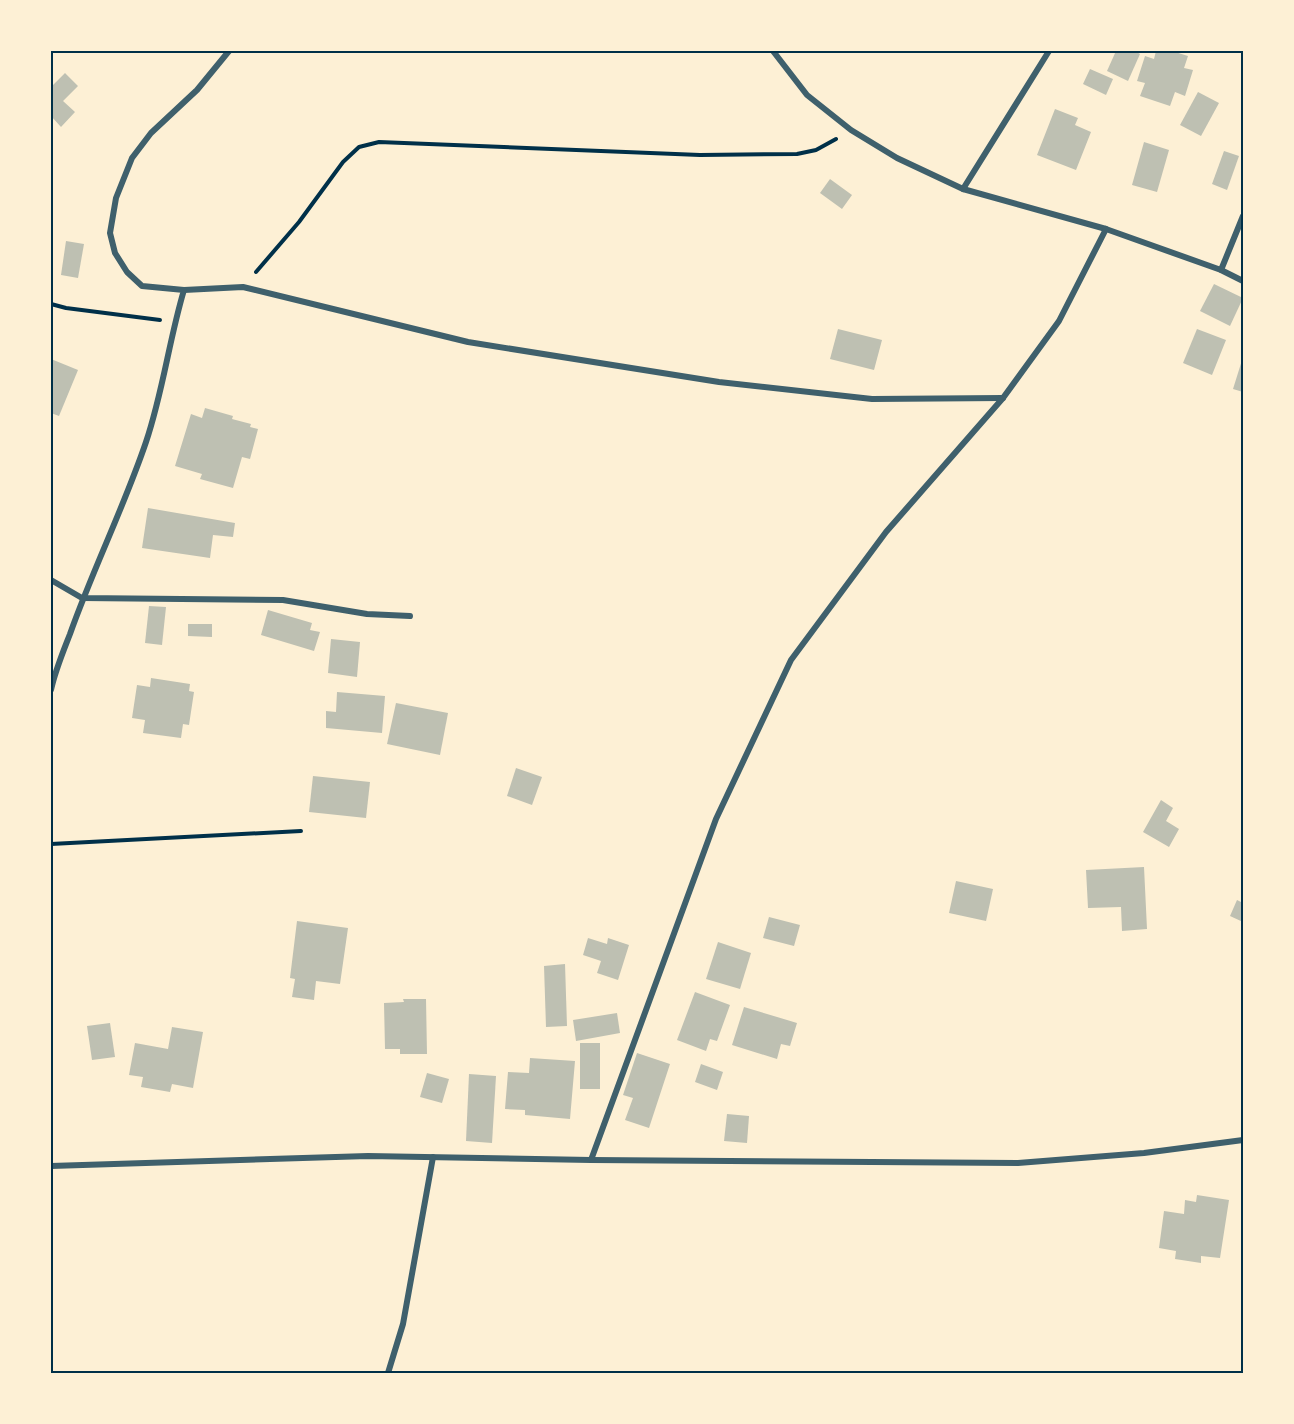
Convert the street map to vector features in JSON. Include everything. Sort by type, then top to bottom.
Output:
[{"type":"street","points":[[229,51],[196,90],[151,133],[132,158],[116,198],[110,233],[115,253],[127,272],[142,286],[184,290],[243,287],[468,342],[719,382],[872,399],[1003,398]]},
{"type":"street","points":[[773,51],[807,95],[851,130],[897,158],[963,189],[1106,229],[1221,270],[1243,281]]},
{"type":"street","points":[[963,189],[1049,51]]},
{"type":"street","points":[[1221,270],[1243,216]]},
{"type":"street","points":[[591,1160],[716,819],[791,660],[886,532],[1003,398],[1059,321],[1106,229]]},
{"type":"street","points":[[51,690],[82,598],[120,512],[147,440],[174,321],[184,290]]},
{"type":"street","points":[[51,580],[82,598],[283,600],[367,614],[410,616]]},
{"type":"street","points":[[51,1166],[368,1156],[1018,1163],[1144,1153],[1243,1140]]},
{"type":"street","points":[[388,1373],[403,1324],[434,1157]]},
{"type":"path","points":[[243,287],[299,222],[343,162],[359,147],[380,142],[700,155],[797,154],[816,150],[851,130]]},
{"type":"path","points":[[51,304],[66,308],[174,321]]},
{"type":"path","points":[[51,844],[301,831]]},
{"type":"building","points":[[1116,51],[1135,51],[1140,54],[1128,81],[1107,71]]},
{"type":"building","points":[[1156,51],[1172,51],[1188,56],[1184,68],[1193,70],[1185,96],[1175,92],[1170,106],[1140,96],[1145,83],[1137,81],[1145,56],[1154,59]]},
{"type":"building","points":[[1090,69],[1113,79],[1106,95],[1083,84]]},
{"type":"building","points":[[65,73],[78,86],[63,101],[75,112],[61,127],[51,116],[51,87]]},
{"type":"building","points":[[1198,92],[1219,103],[1201,136],[1180,125]]},
{"type":"building","points":[[1055,109],[1078,118],[1075,125],[1091,132],[1076,170],[1037,155]]},
{"type":"building","points":[[1144,142],[1169,150],[1157,192],[1132,185]]},
{"type":"building","points":[[1224,151],[1239,156],[1227,190],[1212,184]]},
{"type":"building","points":[[830,179],[852,195],[842,209],[820,193]]},
{"type":"building","points":[[66,241],[84,244],[78,278],[61,275]]},
{"type":"building","points":[[1214,284],[1243,298],[1230,326],[1200,311]]},
{"type":"building","points":[[838,329],[882,340],[874,370],[830,359]]},
{"type":"building","points":[[1197,329],[1226,340],[1212,375],[1183,363]]},
{"type":"building","points":[[1243,357],[1243,392],[1233,389]]},
{"type":"building","points":[[51,359],[78,370],[59,416],[51,413]]},
{"type":"building","points":[[205,408],[233,416],[232,419],[251,424],[250,427],[258,429],[250,459],[242,457],[233,488],[200,479],[202,474],[175,466],[191,414],[202,418]]},
{"type":"building","points":[[148,508],[235,523],[233,537],[213,535],[210,558],[142,548]]},
{"type":"building","points":[[149,606],[166,607],[162,645],[145,643]]},
{"type":"building","points":[[268,610],[312,623],[310,630],[320,632],[314,651],[261,635]]},
{"type":"building","points":[[188,624],[212,624],[212,637],[188,636]]},
{"type":"building","points":[[331,639],[360,642],[357,677],[328,673]]},
{"type":"building","points":[[151,678],[190,684],[189,691],[194,692],[189,725],[183,724],[181,738],[143,733],[145,720],[132,718],[137,685],[150,687]]},
{"type":"building","points":[[337,692],[385,696],[382,733],[326,728],[326,711],[336,712]]},
{"type":"building","points":[[396,703],[448,713],[440,755],[387,744]]},
{"type":"building","points":[[516,768],[542,777],[532,805],[507,796]]},
{"type":"building","points":[[313,776],[370,782],[366,818],[309,812]]},
{"type":"building","points":[[1161,800],[1173,808],[1166,821],[1179,829],[1169,847],[1143,832]]},
{"type":"building","points":[[1144,867],[1147,929],[1122,931],[1121,907],[1088,908],[1086,870]]},
{"type":"building","points":[[956,881],[993,889],[986,921],[949,913]]},
{"type":"building","points":[[1237,900],[1243,903],[1243,922],[1230,916]]},
{"type":"building","points":[[769,917],[800,925],[794,946],[763,938]]},
{"type":"building","points":[[297,921],[348,928],[340,984],[316,981],[314,1000],[292,997],[295,979],[290,978]]},
{"type":"building","points":[[588,938],[607,944],[608,938],[629,945],[618,980],[597,973],[601,961],[583,955]]},
{"type":"building","points":[[718,942],[751,953],[740,989],[706,979]]},
{"type":"building","points":[[565,964],[567,1026],[546,1027],[544,966]]},
{"type":"building","points":[[695,992],[730,1005],[717,1041],[710,1039],[706,1051],[677,1040]]},
{"type":"building","points":[[403,999],[426,999],[427,1054],[400,1054],[400,1049],[385,1049],[384,1003],[404,1002]]},
{"type":"building","points":[[744,1007],[797,1023],[790,1046],[781,1044],[777,1059],[732,1045]]},
{"type":"building","points":[[617,1013],[620,1033],[576,1041],[573,1020]]},
{"type":"building","points":[[110,1023],[115,1057],[92,1060],[87,1026]]},
{"type":"building","points":[[172,1027],[203,1032],[193,1088],[172,1084],[170,1092],[141,1087],[143,1077],[129,1075],[135,1043],[168,1049]]},
{"type":"building","points":[[580,1043],[600,1043],[600,1089],[580,1089]]},
{"type":"building","points":[[637,1053],[670,1064],[649,1128],[625,1120],[633,1098],[623,1095]]},
{"type":"building","points":[[530,1058],[575,1061],[570,1119],[525,1115],[525,1110],[505,1109],[508,1072],[529,1073]]},
{"type":"building","points":[[701,1064],[723,1072],[717,1090],[695,1082]]},
{"type":"building","points":[[427,1073],[449,1079],[442,1103],[420,1097]]},
{"type":"building","points":[[469,1074],[496,1076],[492,1143],[466,1141]]},
{"type":"building","points":[[727,1114],[749,1116],[747,1143],[724,1141]]},
{"type":"building","points":[[1197,1195],[1229,1200],[1220,1258],[1201,1256],[1201,1263],[1175,1259],[1176,1251],[1159,1248],[1164,1211],[1184,1214],[1185,1200],[1196,1202]]}]
